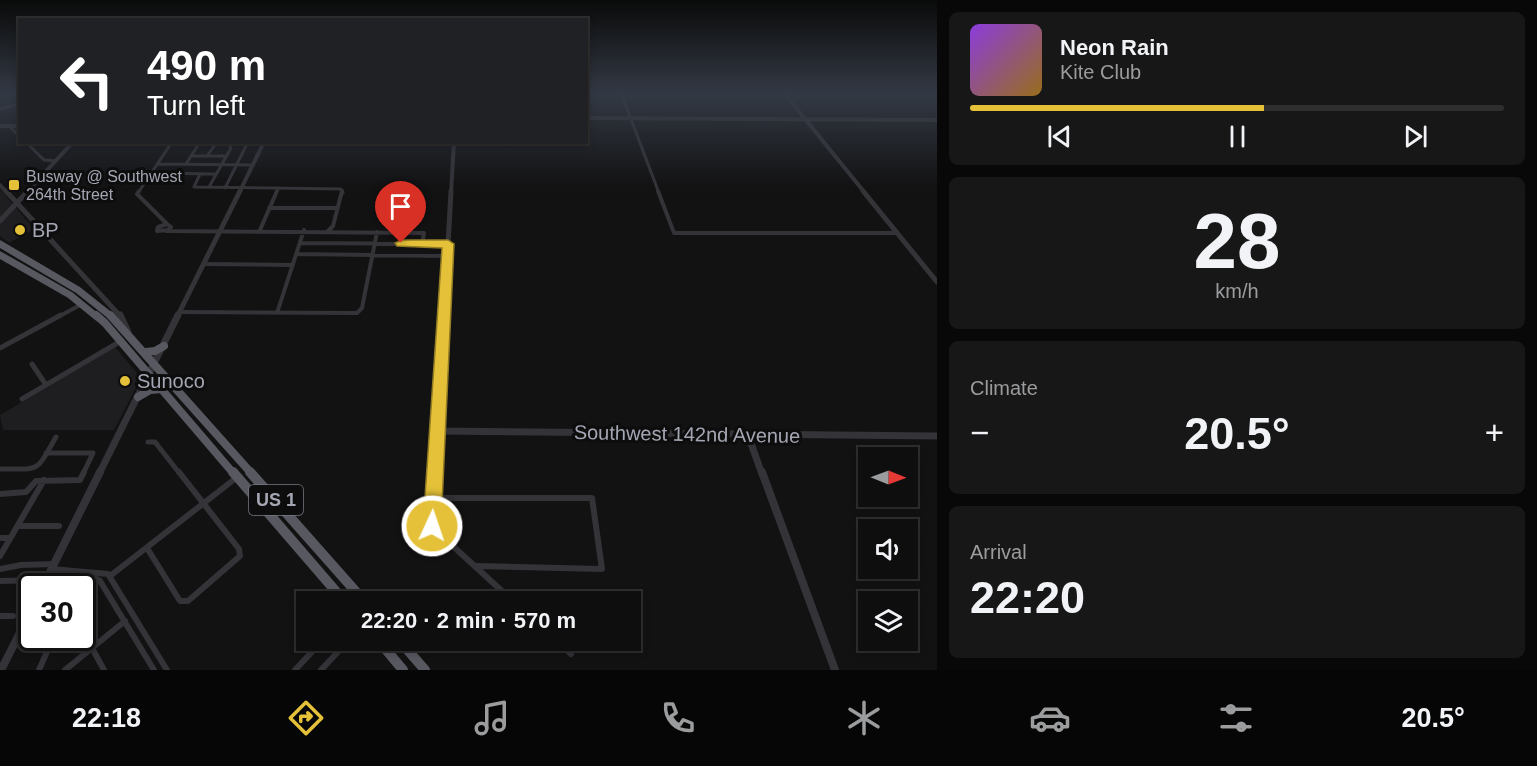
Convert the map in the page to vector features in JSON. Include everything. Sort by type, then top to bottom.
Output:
[{"type":"highway","name":"US 1","points":[[0,244],[91,298],[128,332],[355,591]]},
{"type":"highway","name":"US 1","points":[[0,255],[82,304],[121,341],[336,591]]},
{"type":"highway","points":[[82,304],[91,298]]},
{"type":"highway","points":[[146,352],[155,351],[164,346]]},
{"type":"highway","points":[[138,397],[150,390],[162,389]]},
{"type":"highway","points":[[387,651],[403,670]]},
{"type":"highway","points":[[409,651],[425,670]]},
{"type":"street","points":[[633,124],[675,233],[897,233]]},
{"type":"street","points":[[809,124],[937,282]]},
{"type":"street","points":[[0,126],[18,127]]},
{"type":"street","points":[[9,126],[18,135]]},
{"type":"street","points":[[14,132],[18,129]]},
{"type":"street","points":[[28,144],[44,160],[56,161]]},
{"type":"street","points":[[0,221],[71,144]]},
{"type":"street","points":[[171,144],[137,195],[161,219],[179,230]]},
{"type":"street","points":[[186,164],[199,144]]},
{"type":"street","points":[[207,156],[216,144]]},
{"type":"street","points":[[208,187],[231,146],[229,144]]},
{"type":"street","points":[[225,188],[247,144]]},
{"type":"street","points":[[50,573],[263,144]]},
{"type":"street","points":[[454,144],[432,526],[502,591]]},
{"type":"street","points":[[192,156],[226,156]]},
{"type":"street","points":[[157,164],[253,165]]},
{"type":"street","points":[[151,173],[216,174]]},
{"type":"street","points":[[200,174],[193,186],[339,189],[343,192],[333,226],[328,231]]},
{"type":"street","points":[[0,185],[123,319],[128,332]]},
{"type":"street","points":[[260,230],[278,188]]},
{"type":"street","points":[[269,208],[338,208]]},
{"type":"street","points":[[161,219],[157,231],[304,230],[424,233],[422,244]]},
{"type":"street","points":[[160,225],[169,225]]},
{"type":"street","points":[[166,231],[169,225]]},
{"type":"street","points":[[277,313],[304,230]]},
{"type":"street","points":[[180,312],[359,312],[362,308],[377,232]]},
{"type":"street","points":[[300,243],[448,244]]},
{"type":"street","points":[[296,254],[448,256]]},
{"type":"street","points":[[203,264],[293,265]]},
{"type":"street","points":[[91,298],[96,289]]},
{"type":"street","points":[[0,348],[82,304]]},
{"type":"street","points":[[22,399],[121,341]]},
{"type":"street","points":[[32,364],[46,385]]},
{"type":"street","name":"Southwest 142nd Avenue","points":[[437,431],[937,436]]},
{"type":"street","points":[[748,435],[835,670]]},
{"type":"street","points":[[36,481],[34,469],[56,437]]},
{"type":"street","points":[[147,548],[180,601],[188,601],[240,556],[239,549],[155,442],[148,442]]},
{"type":"street","points":[[0,494],[26,492],[36,481],[80,480],[93,455],[93,453],[46,453]]},
{"type":"street","points":[[0,469],[34,469]]},
{"type":"street","points":[[110,576],[237,476]]},
{"type":"street","points":[[0,556],[44,480]]},
{"type":"street","points":[[433,498],[592,498],[602,569],[476,566]]},
{"type":"street","points":[[18,526],[59,526]]},
{"type":"street","points":[[0,538],[10,538]]},
{"type":"street","points":[[0,569],[21,565],[105,572],[110,576],[167,670]]},
{"type":"street","points":[[96,579],[100,581],[154,670]]},
{"type":"street","points":[[0,581],[18,581]]},
{"type":"street","points":[[0,616],[13,616]]},
{"type":"street","points":[[96,645],[125,621]]},
{"type":"street","points":[[1,670],[18,637]]},
{"type":"street","points":[[39,670],[48,651]]},
{"type":"street","points":[[65,670],[88,651]]},
{"type":"street","points":[[94,651],[104,670]]},
{"type":"street","points":[[295,670],[313,651]]},
{"type":"street","points":[[321,670],[339,651]]},
{"type":"street","points":[[568,651],[571,654]]},
{"type":"shaded area","points":[[0,189],[34,229],[9,243],[0,236]]},
{"type":"shaded area","points":[[115,347],[141,378],[114,430],[3,430],[0,415]]},
{"type":"place","name":"Busway @ Southwest 264th Street","points":[[14,185]]},
{"type":"place","name":"BP","points":[[20,230]]},
{"type":"place","name":"Sunoco","points":[[125,381]]},
{"type":"route","points":[[401,243],[448,244],[432,526]]}]
